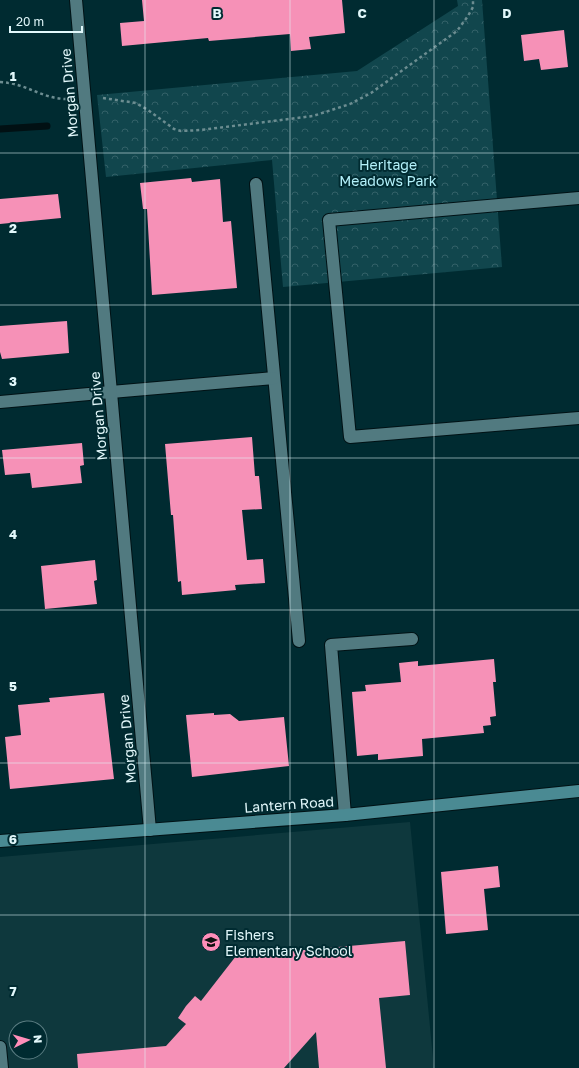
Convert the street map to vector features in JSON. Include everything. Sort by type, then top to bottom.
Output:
[{"type":"street","name":"Morgan Drive","points":[[76,0],[150,830]]},
{"type":"street","points":[[256,184],[299,641]]},
{"type":"street","points":[[579,198],[329,220],[350,437],[579,418]]},
{"type":"street","points":[[0,402],[274,378]]},
{"type":"street","points":[[345,815],[331,645],[412,639]]},
{"type":"street","name":"Lantern Road","points":[[0,841],[345,815],[579,792]]},
{"type":"street","points":[[0,1047],[2,1068]]},
{"type":"path","points":[[100,98],[136,104],[148,110],[168,126],[181,131],[208,130],[326,113],[350,104],[371,93],[457,31],[473,7],[473,0]]},
{"type":"path","points":[[0,82],[20,84],[48,97],[69,99]]},
{"type":"shaded area","name":"Fishers Elementary School","points":[[410,822],[434,1068],[0,1068],[0,857]]},
{"type":"green space","name":"Heritage Meadows Park","points":[[457,0],[482,0],[502,267],[283,287],[272,160],[106,177],[97,95],[357,71],[458,6]]},
{"type":"building","points":[[142,0],[342,0],[345,33],[309,37],[311,49],[291,51],[290,34],[209,41],[208,38],[122,46],[120,23],[144,21]]},
{"type":"building","points":[[564,30],[568,67],[541,70],[539,59],[524,61],[521,35]]},
{"type":"building","points":[[191,178],[192,182],[220,179],[223,222],[231,221],[237,288],[152,295],[147,209],[143,209],[140,183]]},
{"type":"building","points":[[58,194],[61,218],[0,224],[0,199]]},
{"type":"building","points":[[67,321],[69,353],[2,359],[0,352],[0,326]]},
{"type":"building","points":[[252,437],[255,476],[259,476],[262,509],[242,510],[247,560],[263,559],[265,583],[235,585],[236,590],[182,595],[181,581],[178,582],[173,515],[171,515],[165,444]]},
{"type":"building","points":[[82,443],[84,465],[80,466],[82,483],[32,488],[30,473],[5,475],[2,450]]},
{"type":"building","points":[[95,560],[97,580],[94,581],[97,604],[45,609],[41,566]]},
{"type":"building","points":[[494,659],[496,682],[493,682],[496,716],[490,717],[491,725],[483,726],[484,733],[422,739],[423,756],[378,760],[378,754],[357,756],[352,692],[366,691],[365,685],[401,682],[399,663],[418,661],[418,666]]},
{"type":"building","points":[[104,693],[114,779],[10,789],[5,737],[21,735],[18,705],[50,702],[49,698]]},
{"type":"building","points":[[214,713],[214,715],[230,714],[239,721],[284,717],[289,766],[192,777],[186,715]]},
{"type":"building","points":[[498,866],[500,887],[484,889],[488,930],[446,934],[441,872]]},
{"type":"building","name":"Fishers Elementary School","points":[[405,941],[410,995],[379,998],[386,1068],[319,1068],[316,1032],[284,1068],[78,1068],[77,1054],[166,1046],[186,1024],[178,1018],[186,1006],[195,996],[201,1001],[236,956]]},
{"type":"waterway","points":[[0,129],[47,126]]},
{"type":"place","name":"Fishers Elementary School","points":[[211,942]]}]
